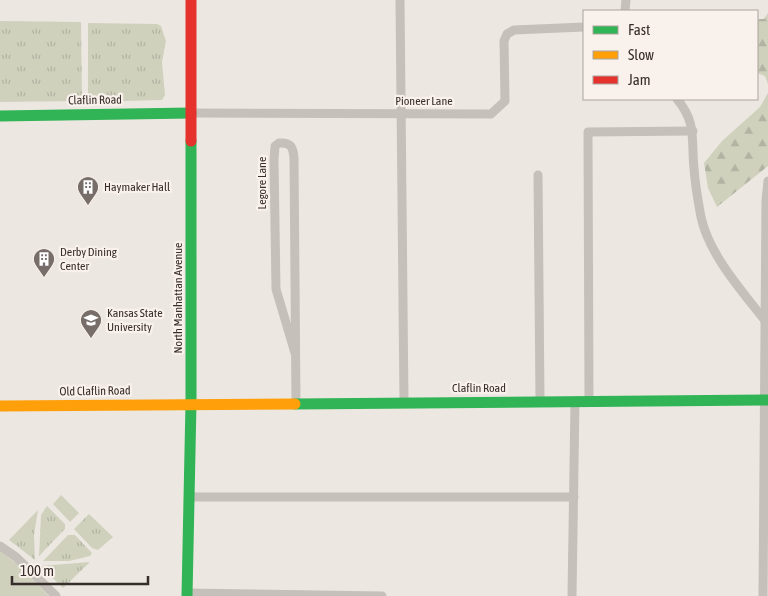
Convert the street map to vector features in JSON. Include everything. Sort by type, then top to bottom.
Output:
[{"type":"street","name":"North Manhattan Avenue","points":[[187,595],[191,403],[191,0]]},
{"type":"street","points":[[400,0],[404,402]]},
{"type":"street","name":"Pioneer Lane","points":[[191,113],[491,114],[505,102],[504,41],[507,34],[514,30],[583,27]]},
{"type":"street","points":[[678,100],[689,116],[693,131],[694,167],[702,219],[722,265],[766,322]]},
{"type":"street","name":"Claflin Road","points":[[0,116],[191,113]]},
{"type":"street","points":[[589,401],[588,132],[693,131]]},
{"type":"street","name":"Legore Lane","points":[[295,353],[276,289],[274,160],[275,146],[285,142],[290,144],[293,149],[296,403]]},
{"type":"street","points":[[538,175],[540,401]]},
{"type":"street","points":[[763,596],[767,400],[766,200],[768,182]]},
{"type":"street","name":"Claflin Road","points":[[191,403],[767,400]]},
{"type":"street","points":[[572,596],[575,401]]},
{"type":"street","name":"Old Claflin Road","points":[[0,406],[191,403]]},
{"type":"street","points":[[189,497],[574,497]]},
{"type":"street","points":[[0,546],[16,558],[56,596]]},
{"type":"street","points":[[187,595],[382,596]]},
{"type":"green space","points":[[768,13],[768,84],[765,76],[758,73],[758,19],[764,19]]},
{"type":"green space","points":[[0,21],[81,22],[82,101],[0,102]]},
{"type":"green space","points":[[88,23],[157,24],[161,26],[166,41],[162,62],[165,95],[162,100],[88,102]]},
{"type":"green space","points":[[768,93],[768,166],[717,207],[708,188],[704,163],[722,141],[760,107]]},
{"type":"green space","points":[[61,495],[79,513],[70,522],[53,504]]},
{"type":"green space","points":[[47,506],[65,524],[65,529],[39,556],[41,515]]},
{"type":"green space","points":[[38,510],[34,535],[35,560],[9,540]]},
{"type":"green space","points":[[89,514],[113,537],[98,550],[92,548],[74,529]]},
{"type":"green space","points":[[68,535],[75,535],[92,553],[90,556],[69,561],[43,561]]},
{"type":"green space","points":[[0,551],[17,564],[49,596],[0,596]]},
{"type":"green space","points":[[90,562],[63,588],[40,566]]},
{"type":"traffic: fast","points":[[0,116],[191,113]]},
{"type":"traffic: fast","points":[[187,596],[191,403],[191,141]]},
{"type":"traffic: fast","points":[[295,404],[768,400]]},
{"type":"traffic: slow","points":[[0,406],[295,404]]},
{"type":"traffic: jam","points":[[191,0],[191,141]]},
{"type":"place","name":"Haymaker Hall","points":[[88,206]]},
{"type":"place","name":"Derby Dining Center","points":[[44,278]]},
{"type":"place","name":"Kansas State University","points":[[91,339]]}]
